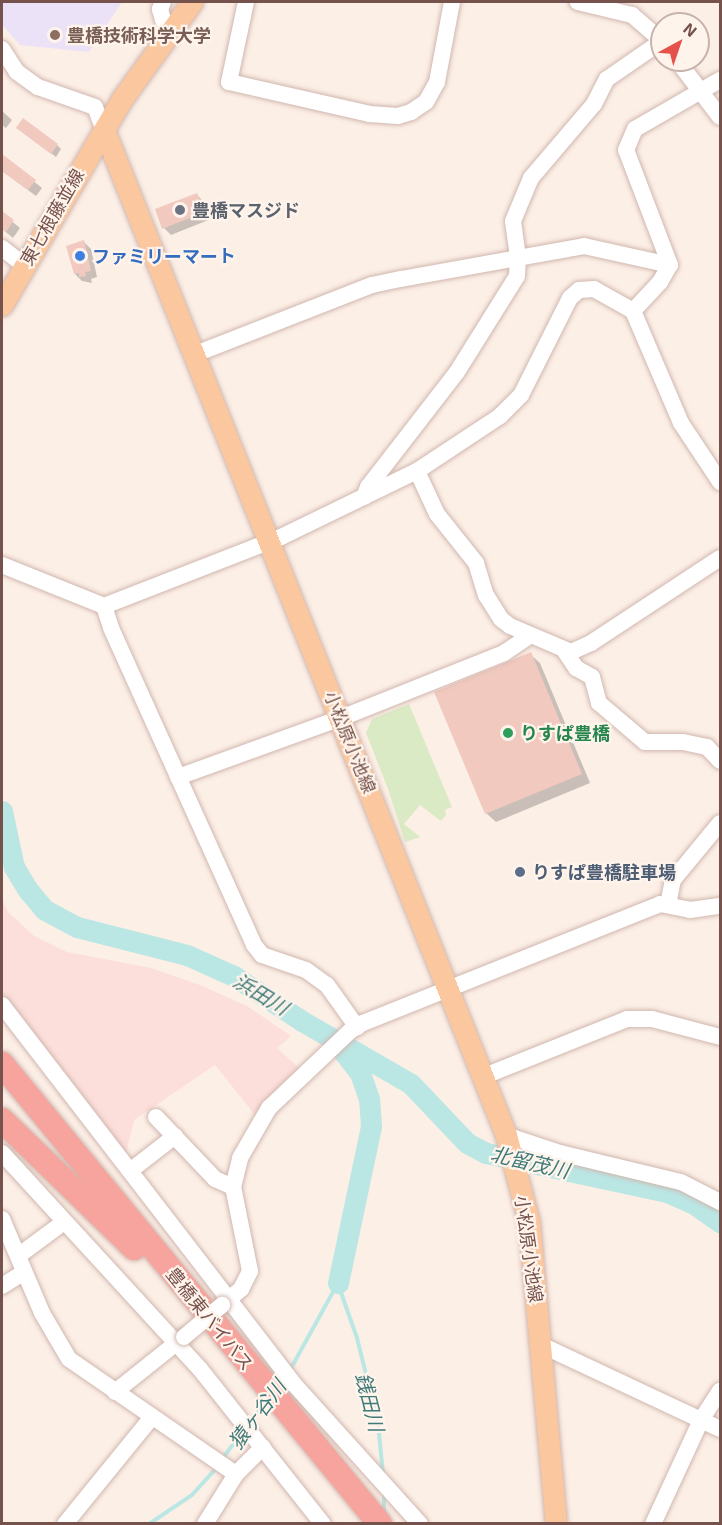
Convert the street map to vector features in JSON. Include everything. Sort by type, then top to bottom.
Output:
[{"type":"highway","points":[[2,1043],[52,1110],[86,1169]]},
{"type":"highway","name":"豊橋東バイパス","points":[[2,1064],[63,1142]]},
{"type":"highway","name":"豊橋東バイパス","points":[[2,1075],[86,1169],[380,1524]]},
{"type":"highway","points":[[2,1120],[152,1266],[262,1383]]},
{"type":"main road","points":[[104,130],[122,99],[192,2]]},
{"type":"main road","name":"東七根藤並線","points":[[2,305],[104,130]]},
{"type":"main road","name":"小松原小池線","points":[[104,130],[341,718],[507,1139],[529,1222],[556,1524]]},
{"type":"street","points":[[164,2],[160,9],[163,20],[174,27]]},
{"type":"street","points":[[246,2],[229,81],[370,114],[398,116],[411,112],[426,102],[437,82],[452,2]]},
{"type":"street","points":[[364,497],[368,487],[457,372],[506,297],[517,276],[518,257],[513,221],[531,178],[594,104],[607,79],[662,41],[632,15],[578,2]]},
{"type":"street","points":[[2,49],[17,72],[38,87],[94,107],[104,130]]},
{"type":"street","points":[[687,72],[720,117]]},
{"type":"street","points":[[670,265],[626,150],[635,129],[720,80]]},
{"type":"street","points":[[193,354],[372,285],[518,257],[584,246],[670,265]]},
{"type":"street","points":[[2,248],[24,265]]},
{"type":"street","points":[[633,311],[660,282],[670,265]]},
{"type":"street","points":[[2,565],[104,606],[268,541],[364,497],[417,471],[500,416],[521,395],[570,298],[579,290],[594,289],[633,311],[681,423],[720,483]]},
{"type":"street","points":[[417,471],[437,514],[476,563],[486,595],[496,613],[510,626],[564,650],[578,651],[720,558]]},
{"type":"street","points":[[104,606],[111,628],[254,945],[262,955],[306,970],[327,985],[354,1029]]},
{"type":"street","points":[[178,777],[341,718],[504,653],[531,635]]},
{"type":"street","points":[[564,650],[576,668],[592,677],[599,703],[645,742],[683,742],[707,747],[720,761]]},
{"type":"street","points":[[668,905],[673,880],[720,823]]},
{"type":"street","points":[[115,1392],[180,1340],[248,1280],[250,1271],[233,1187],[240,1158],[253,1131],[269,1108],[318,1059],[354,1029],[447,989],[660,904],[690,910],[720,906]]},
{"type":"street","points":[[2,1005],[61,1089],[130,1171],[225,1302],[293,1383],[417,1522]]},
{"type":"street","points":[[482,1077],[627,1019],[652,1019],[720,1037]]},
{"type":"street","points":[[156,1117],[216,1179],[233,1187]]},
{"type":"street","points":[[130,1171],[175,1136]]},
{"type":"street","points":[[507,1139],[672,1179],[720,1202]]},
{"type":"street","points":[[2,1153],[64,1222],[180,1340],[323,1524]]},
{"type":"street","points":[[2,1220],[62,1350],[76,1365],[224,1467]]},
{"type":"street","points":[[2,1286],[64,1222]]},
{"type":"street","points":[[541,1346],[720,1429]]},
{"type":"street","points":[[653,1524],[701,1420],[720,1390]]},
{"type":"street","points":[[65,1524],[151,1418]]},
{"type":"street","points":[[205,1524],[224,1467],[263,1447]]},
{"type":"shaded area","name":"豊橋技術科学大学","points":[[2,2],[122,2],[89,52],[20,45],[2,25]]},
{"type":"shaded area","points":[[2,899],[8,912],[34,936],[67,952],[151,968],[200,985],[247,1006],[291,1036],[277,1048],[299,1068],[256,1116],[215,1065],[134,1120],[125,1157],[2,999]]},
{"type":"green space","points":[[409,704],[452,807],[445,810],[446,815],[441,821],[420,805],[404,824],[420,837],[405,842],[388,789],[366,733],[372,719]]},
{"type":"building","points":[[23,118],[58,144],[51,154],[16,128]]},
{"type":"building","points":[[2,154],[36,180],[28,190],[2,171]]},
{"type":"building","name":"豊橋マスジド","points":[[197,193],[205,212],[162,229],[155,209]]},
{"type":"building","points":[[2,211],[14,220],[6,232],[2,229]]},
{"type":"building","points":[[84,240],[91,271],[85,272],[86,276],[79,277],[79,273],[74,274],[66,246]]},
{"type":"building","name":"りすぱ豊橋","points":[[531,652],[582,774],[485,814],[434,692]]},
{"type":"waterway","name":"北留茂川","points":[[2,811],[14,867],[28,890],[45,910],[77,927],[187,955],[234,976],[302,1021],[411,1084],[467,1143],[486,1153],[667,1192],[694,1204],[720,1222]]},
{"type":"waterway","name":"浜田川","points":[[338,1283],[371,1126],[369,1099],[360,1073],[340,1047]]},
{"type":"waterway","name":"猿ヶ谷川","points":[[290,1370],[338,1283]]},
{"type":"waterway","name":"銭田川","points":[[338,1284],[357,1338],[378,1423],[383,1474]]},
{"type":"waterway","name":"猿ヶ谷川","points":[[250,1422],[267,1400]]},
{"type":"waterway","name":"猿ヶ谷川","points":[[223,1458],[243,1430]]},
{"type":"waterway","name":"猿ヶ谷川","points":[[149,1524],[192,1495],[217,1467]]},
{"type":"waterway","name":"銭田川","points":[[384,1494],[384,1516]]},
{"type":"place","name":"豊橋技術科学大学","points":[[55,35]]},
{"type":"place","name":"豊橋マスジド","points":[[180,210]]},
{"type":"place","name":"ファミリーマート","points":[[80,256]]},
{"type":"place","name":"りすぱ豊橋","points":[[508,733]]},
{"type":"place","name":"りすぱ豊橋駐車場","points":[[520,872]]}]
